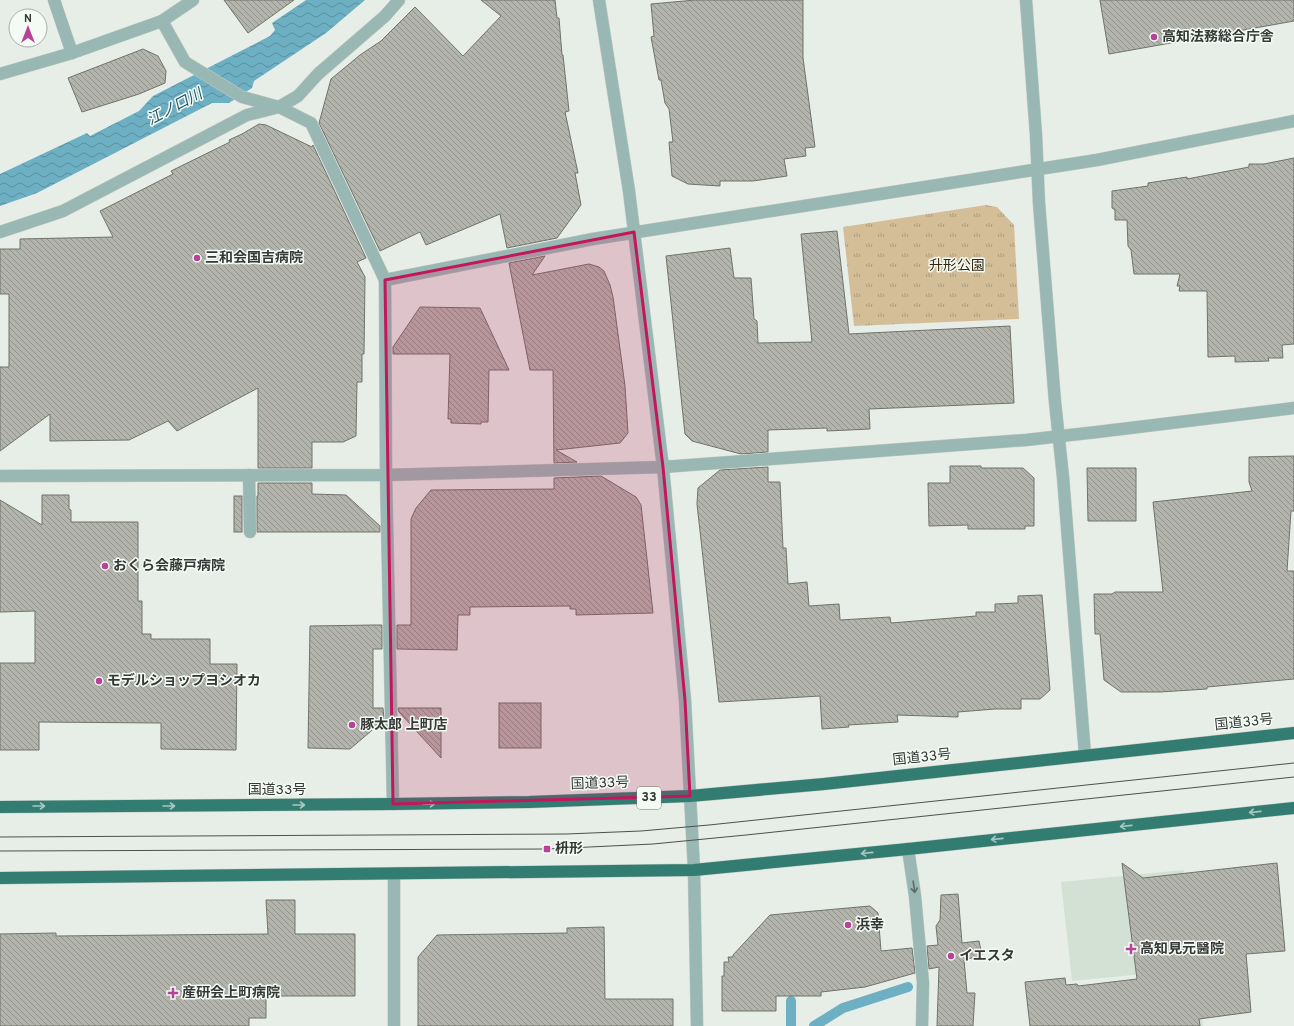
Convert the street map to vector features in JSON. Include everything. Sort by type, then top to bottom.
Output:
[{"type":"highway","name":"国道33号","points":[[0,806],[393,804],[529,802],[690,796],[824,784],[1294,733]]},
{"type":"highway","points":[[0,878],[694,870],[1294,808]]},
{"type":"street","points":[[54,0],[72,53]]},
{"type":"street","points":[[0,74],[72,53],[162,21],[193,0]]},
{"type":"street","points":[[0,232],[63,210],[247,115],[279,107],[298,96],[318,74],[385,16],[399,0]]},
{"type":"street","points":[[599,0],[629,191],[663,467],[685,700],[694,870],[697,1026]]},
{"type":"street","points":[[1026,0],[1039,203],[1085,755]]},
{"type":"street","points":[[162,21],[186,62],[242,97],[279,107],[311,123],[385,280],[386,475],[393,804]]},
{"type":"street","points":[[385,280],[634,232],[1097,160],[1294,121]]},
{"type":"street","points":[[0,476],[386,475],[663,467],[1026,440],[1294,408]]},
{"type":"street","points":[[249,475],[250,532]]},
{"type":"street","points":[[908,849],[915,896],[923,982],[922,1026]]},
{"type":"street","points":[[394,874],[394,1026]]},
{"type":"highlighted area","points":[[634,232],[663,467],[685,700],[690,796],[393,804],[385,280]]},
{"type":"shaded area","name":"高知見元醫院","points":[[1184,870],[1194,951],[1246,946],[1251,1013],[1202,1018],[1203,1026],[1161,1026],[1154,973],[1072,981],[1061,882]]},
{"type":"green space","name":"升形公園","points":[[986,205],[997,207],[1014,225],[1019,319],[854,326],[843,227]]},
{"type":"water","name":"江ノ口川","points":[[306,0],[365,0],[326,33],[254,81],[252,88],[229,103],[212,103],[37,193],[0,206],[0,174],[87,133],[90,136],[139,111],[153,96],[270,36],[275,30],[272,23]]},
{"type":"building","points":[[224,0],[294,0],[248,33]]},
{"type":"building","points":[[481,0],[555,0],[557,18],[559,18],[569,111],[565,112],[578,173],[575,173],[581,205],[557,238],[507,248],[500,214],[426,245],[420,232],[380,251],[319,123],[331,79],[360,55],[381,41],[415,7],[463,56],[501,16]]},
{"type":"building","points":[[695,0],[803,0],[803,58],[815,147],[805,148],[806,156],[784,159],[787,176],[753,181],[720,181],[720,186],[688,184],[672,176],[669,142],[673,142],[669,109],[665,103],[661,80],[659,80],[651,37],[654,36],[651,4]]},
{"type":"building","name":"高知法務総合庁舎","points":[[1100,0],[1294,0],[1294,21],[1109,54]]},
{"type":"building","points":[[143,49],[158,56],[166,71],[165,83],[139,94],[82,112],[68,78]]},
{"type":"building","points":[[259,124],[266,125],[312,147],[313,145],[366,258],[357,262],[365,277],[364,354],[362,354],[362,382],[357,382],[356,436],[343,442],[312,442],[312,468],[258,468],[258,388],[177,431],[168,421],[129,440],[50,441],[50,414],[0,451],[0,367],[9,367],[9,294],[0,294],[0,249],[20,249],[20,239],[113,237],[100,211],[173,174],[171,171],[230,142],[229,140]]},
{"type":"building","points":[[1294,158],[1294,344],[1282,345],[1283,358],[1268,358],[1269,361],[1235,362],[1235,356],[1208,357],[1207,291],[1179,291],[1180,286],[1177,286],[1180,274],[1134,274],[1131,250],[1128,246],[1127,220],[1115,220],[1115,210],[1112,208],[1112,191],[1148,186],[1148,183],[1187,177],[1187,179],[1249,167],[1249,164],[1264,164]]},
{"type":"building","points":[[837,231],[849,334],[1010,326],[1014,403],[869,409],[870,429],[827,431],[827,428],[768,430],[768,452],[741,454],[692,441],[685,434],[666,256],[730,248],[734,278],[751,278],[754,319],[757,321],[758,343],[812,342],[801,234]]},
{"type":"building","points":[[545,256],[532,275],[589,264],[599,267],[604,271],[613,297],[625,386],[628,433],[620,443],[556,450],[577,462],[554,463],[553,370],[530,370],[509,263]]},
{"type":"building","points":[[420,307],[480,308],[509,370],[489,370],[488,422],[481,422],[481,424],[451,423],[451,419],[448,419],[450,354],[393,354],[393,347]]},
{"type":"building","points":[[1294,456],[1294,511],[1291,511],[1287,571],[1294,571],[1294,679],[1207,687],[1207,689],[1160,692],[1121,692],[1104,680],[1100,634],[1095,634],[1094,594],[1112,594],[1115,592],[1163,592],[1153,502],[1252,491],[1249,482],[1249,457]]},
{"type":"building","points":[[950,466],[1023,468],[1034,478],[1034,526],[1025,526],[1025,529],[968,529],[968,525],[929,526],[928,483],[950,483]]},
{"type":"building","points":[[768,467],[768,482],[780,482],[783,548],[786,548],[788,584],[807,582],[809,606],[839,604],[840,620],[890,617],[891,623],[976,616],[976,612],[995,612],[995,604],[1018,603],[1018,596],[1042,595],[1050,690],[1040,699],[1021,699],[1021,709],[995,709],[958,712],[958,717],[897,715],[898,722],[848,725],[849,727],[822,729],[820,696],[719,702],[697,504],[698,488],[720,470]]},
{"type":"building","points":[[1087,468],[1136,468],[1136,521],[1088,521]]},
{"type":"building","points":[[601,476],[636,497],[641,505],[653,613],[576,615],[576,609],[570,609],[570,606],[470,607],[470,615],[458,615],[457,650],[397,649],[397,625],[411,625],[411,519],[416,508],[431,490],[554,489],[554,478]]},
{"type":"building","points":[[258,483],[312,483],[312,494],[346,495],[380,526],[380,532],[257,532]]},
{"type":"building","points":[[42,495],[69,495],[71,522],[138,522],[138,601],[142,601],[142,634],[151,634],[151,639],[210,639],[210,664],[237,664],[236,750],[161,749],[161,723],[39,722],[39,750],[0,750],[0,663],[35,663],[35,611],[0,612],[0,500],[42,525]]},
{"type":"building","points":[[234,496],[242,496],[242,532],[234,532]]},
{"type":"building","points":[[382,625],[382,649],[373,649],[373,708],[383,708],[384,720],[350,749],[308,748],[310,626]]},
{"type":"building","points":[[499,703],[541,703],[541,748],[499,748]]},
{"type":"building","points":[[398,708],[441,708],[441,758],[399,712]]},
{"type":"building","points":[[1122,863],[1143,878],[1277,863],[1285,951],[1246,954],[1251,1012],[1199,1019],[1200,1026],[1030,1026],[1025,982],[1065,978],[1066,985],[1077,984],[1078,986],[1137,979]]},
{"type":"building","points":[[958,894],[962,943],[979,941],[982,955],[964,960],[967,993],[975,993],[973,1026],[937,1026],[939,967],[929,969],[927,946],[938,945],[936,926],[940,920],[941,895]]},
{"type":"building","points":[[266,900],[295,900],[295,934],[355,934],[355,996],[266,996],[266,1018],[249,1018],[249,1026],[0,1026],[0,934],[56,933],[56,936],[268,934]]},
{"type":"building","points":[[870,906],[878,913],[881,951],[912,948],[915,973],[865,987],[821,992],[821,996],[776,996],[776,1011],[722,1011],[722,976],[724,976],[724,962],[729,962],[728,957],[733,957],[733,955],[770,915]]},
{"type":"building","points":[[604,927],[605,999],[673,999],[673,1026],[418,1026],[418,957],[437,935],[567,933],[567,928]]},
{"type":"waterway","points":[[814,1026],[843,1008],[908,987]]},
{"type":"waterway","points":[[791,1001],[791,1026]]},
{"type":"tram line","points":[[0,837],[566,834],[641,831],[1294,763]]},
{"type":"tram line","points":[[0,851],[547,849],[653,844],[1294,777]]},
{"type":"place","name":"高知法務総合庁舎","points":[[1154,37]]},
{"type":"place","name":"三和会国吉病院","points":[[197,258]]},
{"type":"place","name":"おくら会藤戸病院","points":[[105,566]]},
{"type":"place","name":"モデルショップヨシオカ","points":[[99,681]]},
{"type":"place","name":"豚太郎 上町店","points":[[352,725]]},
{"type":"place","name":"枡形","points":[[547,849]]},
{"type":"place","name":"浜幸","points":[[848,925]]},
{"type":"place","name":"高知見元醫院","points":[[1131,949]]},
{"type":"place","name":"イエスタ","points":[[951,956]]},
{"type":"place","name":"産研会上町病院","points":[[173,993]]}]
